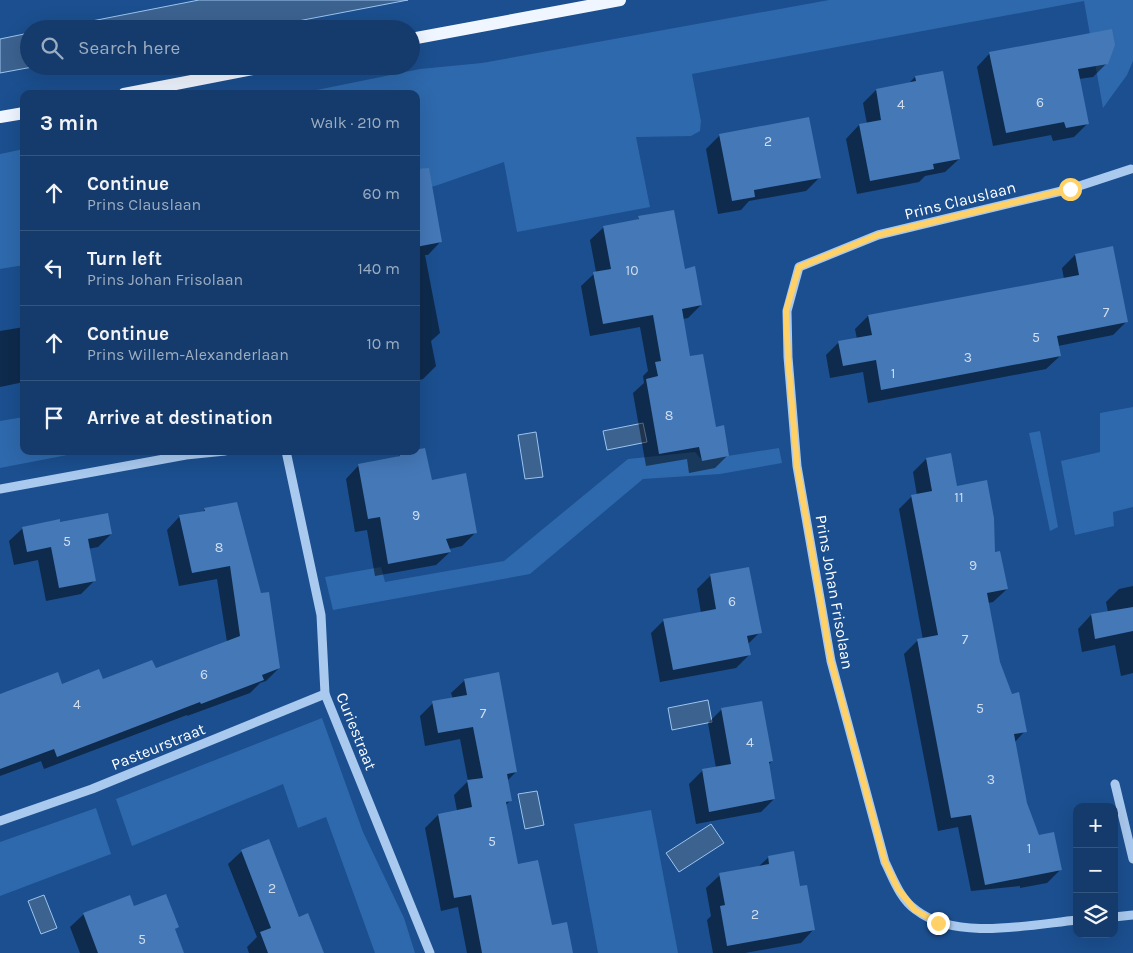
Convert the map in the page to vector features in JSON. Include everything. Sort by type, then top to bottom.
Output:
[{"type":"main road","points":[[420,38],[620,0]]},
{"type":"main road","points":[[145,90],[222,75]]},
{"type":"main road","points":[[0,117],[20,114]]},
{"type":"street","name":"Prins Clauslaan","points":[[799,267],[878,235],[1070,189],[1132,170]]},
{"type":"street","name":"Prins Johan Frisolaan","points":[[799,267],[786,311],[797,466],[831,661],[885,862],[898,889],[915,910],[938,923],[978,930],[1073,920]]},
{"type":"street","points":[[0,489],[194,455]]},
{"type":"street","name":"Curiestraat","points":[[287,455],[321,616],[325,694],[430,953]]},
{"type":"street","name":"Pasteurstraat","points":[[0,821],[92,789],[325,694]]},
{"type":"street","points":[[1115,784],[1133,859]]},
{"type":"street","points":[[1118,916],[1133,915]]},
{"type":"shaded area","points":[[199,0],[408,0],[303,20],[97,20]]},
{"type":"shaded area","points":[[829,0],[1133,0],[1133,61],[1127,75],[1103,108],[1084,1],[692,74],[701,121],[700,131],[691,136],[636,137],[650,207],[517,232],[504,162],[435,186],[420,188],[420,90],[317,90],[390,75],[420,75],[420,69],[482,63]]},
{"type":"shaded area","points":[[20,35],[20,69],[0,73],[0,39]]},
{"type":"shaded area","points":[[20,150],[20,266],[0,269],[0,154]]},
{"type":"shaded area","points":[[1133,407],[1133,507],[1113,512],[1114,526],[1075,535],[1061,461],[1100,452],[1100,413]]},
{"type":"shaded area","points":[[20,418],[20,455],[67,455],[0,468],[0,421]]},
{"type":"shaded area","points":[[643,423],[647,442],[607,450],[603,431]]},
{"type":"shaded area","points":[[1040,431],[1058,527],[1050,531],[1029,433]]},
{"type":"shaded area","points":[[536,432],[543,477],[525,479],[518,435]]},
{"type":"shaded area","points":[[779,448],[782,463],[720,474],[643,479],[530,574],[333,610],[325,577],[381,567],[385,582],[504,561],[628,459],[695,452],[702,460]]},
{"type":"shaded area","points":[[708,700],[712,722],[672,730],[668,708]]},
{"type":"shaded area","points":[[322,718],[363,832],[404,918],[415,953],[375,953],[326,817],[298,828],[283,784],[132,846],[116,799]]},
{"type":"shaded area","points":[[537,791],[544,825],[525,829],[518,794]]},
{"type":"shaded area","points":[[96,808],[111,854],[0,896],[0,842]]},
{"type":"shaded area","points":[[651,810],[678,953],[598,953],[574,824]]},
{"type":"shaded area","points":[[711,824],[724,843],[679,872],[666,853]]},
{"type":"shaded area","points":[[44,895],[57,928],[41,934],[28,901]]},
{"type":"building","points":[[1112,29],[1115,45],[1108,64],[1078,69],[1089,124],[1066,128],[1064,122],[1006,133],[989,52]]},
{"type":"building","points":[[943,71],[960,159],[933,164],[934,169],[870,181],[859,124],[881,120],[876,89],[916,81],[915,76]]},
{"type":"building","points":[[809,117],[821,178],[754,190],[755,197],[732,201],[719,134]]},
{"type":"building","points":[[429,168],[442,242],[420,246],[420,169]]},
{"type":"building","points":[[674,210],[685,269],[695,266],[702,305],[682,309],[690,356],[703,354],[716,427],[724,425],[729,456],[702,461],[699,447],[659,454],[646,379],[658,376],[655,362],[661,361],[653,315],[603,324],[593,272],[611,269],[603,226],[639,219],[638,216]]},
{"type":"building","points":[[1113,246],[1128,322],[1057,336],[1061,356],[881,390],[876,360],[843,366],[838,341],[872,335],[868,315],[1079,275],[1075,254]]},
{"type":"building","points":[[425,448],[432,480],[466,473],[477,533],[446,539],[451,552],[388,564],[380,517],[368,519],[358,464],[400,455],[420,455],[420,449]]},
{"type":"building","points":[[951,453],[957,486],[987,480],[994,518],[995,552],[1000,551],[1008,589],[987,593],[1000,662],[1012,694],[1019,692],[1027,732],[1014,734],[1027,803],[1039,835],[1054,832],[1062,870],[985,885],[971,815],[951,818],[917,639],[938,635],[911,495],[932,491],[926,458]]},
{"type":"building","points":[[237,502],[261,593],[269,592],[280,668],[262,675],[264,680],[201,704],[200,702],[57,757],[54,749],[0,769],[0,694],[58,672],[62,684],[99,669],[103,679],[152,660],[156,668],[240,636],[230,566],[192,573],[179,515],[205,511],[204,508]]},
{"type":"building","points":[[108,513],[112,534],[88,539],[96,581],[59,588],[51,547],[27,552],[22,527],[60,519],[60,522]]},
{"type":"building","points":[[749,567],[762,633],[747,636],[751,655],[673,670],[663,619],[716,609],[710,574]]},
{"type":"building","points":[[1133,607],[1133,631],[1095,639],[1091,614]]},
{"type":"building","points":[[499,672],[517,772],[507,774],[512,801],[506,802],[518,864],[538,860],[552,925],[567,922],[573,953],[482,953],[471,895],[454,898],[438,814],[472,807],[467,780],[483,778],[473,727],[438,733],[432,701],[467,695],[464,679]]},
{"type":"building","points":[[762,701],[773,761],[769,762],[775,799],[709,812],[702,769],[731,764],[721,708]]},
{"type":"building","points":[[269,839],[299,917],[308,913],[324,953],[268,953],[260,932],[271,928],[241,850]]},
{"type":"building","points":[[794,851],[800,886],[807,885],[815,930],[727,946],[720,906],[725,905],[719,873],[769,864],[768,856]]},
{"type":"building","points":[[166,894],[179,927],[175,929],[184,953],[98,953],[83,913],[130,895],[134,906]]},
{"type":"route","points":[[938,923],[915,910],[898,889],[885,862],[831,661],[797,466],[786,311],[799,267],[878,235],[1070,189]]}]
